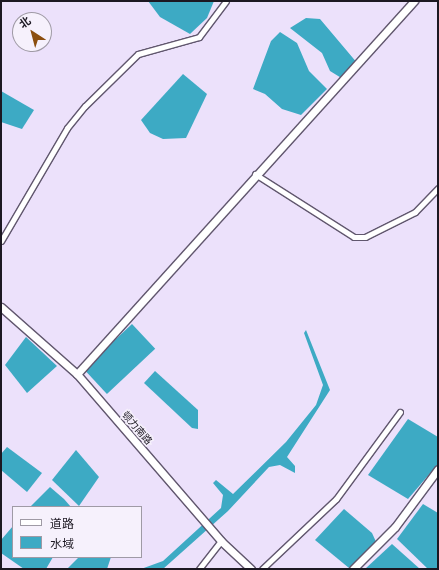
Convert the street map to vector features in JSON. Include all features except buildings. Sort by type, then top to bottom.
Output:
[{"type":"street","points":[[1,241],[67,128],[85,106],[138,54],[199,37],[226,1]]},
{"type":"street","points":[[77,374],[255,174],[414,1]]},
{"type":"street","points":[[255,174],[354,237],[365,237],[415,212],[438,188]]},
{"type":"street","name":"顿力南路","points":[[1,307],[77,374],[221,541],[251,569]]},
{"type":"street","points":[[262,569],[336,499],[400,412]]},
{"type":"street","points":[[353,569],[395,528],[438,469]]},
{"type":"street","points":[[199,569],[221,541]]},
{"type":"water","points":[[148,1],[214,1],[207,18],[190,34],[160,17]]},
{"type":"water","points":[[306,18],[320,19],[358,64],[343,79],[330,71],[322,53],[290,28]]},
{"type":"water","points":[[280,32],[297,43],[309,71],[327,89],[301,115],[282,109],[265,94],[253,89],[271,41]]},
{"type":"water","points":[[183,74],[207,94],[186,138],[163,139],[150,133],[141,120]]},
{"type":"water","points":[[1,91],[34,110],[22,129],[1,122]]},
{"type":"water","points":[[132,324],[155,349],[107,394],[84,369]]},
{"type":"water","points":[[306,330],[330,390],[287,457],[295,466],[295,473],[280,465],[269,467],[228,511],[163,569],[141,569],[163,561],[221,508],[223,495],[213,483],[216,480],[233,494],[286,442],[316,405],[323,385],[304,333]]},
{"type":"water","points":[[26,337],[57,366],[27,393],[5,365]]},
{"type":"water","points":[[155,371],[198,410],[198,429],[192,428],[144,383]]},
{"type":"water","points":[[408,419],[438,437],[438,464],[408,499],[368,475]]},
{"type":"water","points":[[7,447],[42,473],[27,492],[1,470],[1,454]]},
{"type":"water","points":[[76,450],[99,477],[79,506],[52,480]]},
{"type":"water","points":[[50,487],[70,506],[31,506]]},
{"type":"water","points":[[423,504],[438,513],[438,569],[428,569],[397,539]]},
{"type":"water","points":[[344,509],[372,533],[377,544],[349,568],[315,540]]},
{"type":"water","points":[[12,527],[12,558],[52,558],[46,569],[24,569],[1,553],[1,540]]},
{"type":"water","points":[[392,544],[420,569],[365,569]]},
{"type":"water","points":[[78,558],[111,558],[107,569],[67,569]]}]
